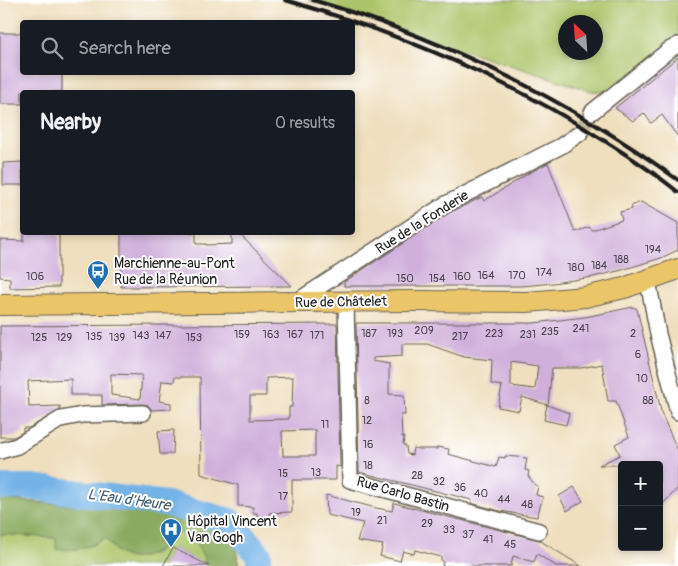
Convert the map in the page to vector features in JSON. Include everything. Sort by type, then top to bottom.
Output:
[{"type":"main road","name":"Rue de Châtelet","points":[[0,305],[527,302],[585,297],[648,281],[678,269]]},
{"type":"street","points":[[592,112],[669,50],[678,45]]},
{"type":"street","name":"Rue de la Fonderie","points":[[295,303],[444,205],[561,146],[580,133]]},
{"type":"street","points":[[648,281],[658,334],[678,410]]},
{"type":"street","name":"Rue Carlo Bastin","points":[[346,302],[350,480],[539,531]]},
{"type":"street","points":[[0,451],[17,446],[62,419],[82,415],[143,413]]},
{"type":"green space","points":[[308,0],[678,0],[678,97],[591,91]]},
{"type":"green space","points":[[0,499],[143,509],[194,515],[222,528],[236,548],[239,566],[206,566],[200,550],[179,532],[168,538],[157,551],[135,558],[119,553],[105,538],[87,547],[63,550],[56,549],[56,538],[0,534]]},
{"type":"green space","points":[[179,532],[200,550],[206,566],[173,548],[163,566],[0,566],[0,534],[56,538],[91,546],[105,538],[119,553],[135,558],[157,551],[168,538]]},
{"type":"building","points":[[0,33],[20,33],[20,75],[62,75],[62,90],[20,90],[20,104],[0,104]]},
{"type":"building","points":[[678,57],[678,137],[662,115],[651,123],[644,113],[633,121],[615,108]]},
{"type":"building","points":[[20,162],[20,185],[3,185],[3,163]]},
{"type":"building","points":[[548,163],[575,232],[589,227],[592,230],[622,220],[620,212],[632,209],[631,206],[641,202],[678,223],[678,250],[661,258],[622,270],[593,277],[553,283],[522,286],[344,286],[344,282],[449,213],[482,197],[484,201]]},
{"type":"building","points":[[24,235],[59,235],[59,287],[10,288],[10,278],[0,277],[0,240],[24,241]]},
{"type":"building","points":[[121,235],[196,235],[196,244],[206,245],[232,244],[232,235],[240,235],[292,286],[121,287]]},
{"type":"building","points":[[633,307],[637,309],[662,415],[678,451],[678,488],[663,504],[663,461],[618,461],[618,465],[599,465],[620,455],[615,444],[629,437],[616,401],[608,401],[602,364],[581,368],[552,368],[548,405],[522,397],[519,411],[498,407],[502,386],[491,384],[492,360],[464,357],[427,344],[402,344],[402,356],[373,358],[373,361],[389,364],[389,394],[404,395],[405,415],[401,415],[402,437],[404,437],[403,445],[406,446],[407,454],[412,455],[413,448],[437,449],[437,447],[449,449],[448,454],[496,467],[499,457],[527,458],[525,470],[529,471],[528,476],[538,486],[536,495],[543,497],[537,517],[500,511],[471,503],[472,500],[359,472],[356,323],[534,323],[585,317]],"holes":[[[511,362],[538,366],[535,389],[511,386]]]},
{"type":"building","points":[[337,324],[340,467],[336,466],[336,480],[292,480],[292,512],[269,513],[269,516],[257,516],[257,513],[253,513],[253,507],[238,506],[238,485],[201,474],[200,377],[175,377],[174,382],[162,381],[159,401],[171,403],[171,409],[152,410],[148,405],[143,404],[102,405],[102,395],[71,395],[71,379],[28,381],[29,407],[60,406],[60,410],[29,428],[23,428],[23,432],[14,437],[0,437],[0,326]],"holes":[[[111,374],[142,375],[140,399],[111,395]],[[293,377],[292,407],[289,407],[289,419],[250,420],[250,396],[266,396],[266,378]],[[315,430],[315,456],[283,456],[282,431]]]},
{"type":"building","points":[[547,405],[569,413],[566,425],[544,420]]},
{"type":"building","points":[[174,430],[173,454],[160,454],[158,431]]},
{"type":"building","points":[[574,487],[583,501],[567,511],[559,496]]},
{"type":"building","points":[[326,495],[392,511],[394,503],[539,540],[581,566],[556,566],[537,554],[534,562],[513,556],[511,566],[442,566],[443,561],[441,557],[415,550],[414,554],[403,551],[400,561],[380,556],[383,545],[357,541],[363,523],[327,515]]},
{"type":"building","points":[[173,548],[209,566],[163,566]]},
{"type":"waterway","name":"L'Eau d'Heure","points":[[0,487],[31,487],[167,504],[230,521],[259,555],[259,566]]},
{"type":"tunnel","points":[[580,133],[592,112]]},
{"type":"railway","points":[[285,0],[348,20]]},
{"type":"railway","points":[[313,0],[410,33],[503,74],[593,123],[678,180]]},
{"type":"railway","points":[[355,22],[408,41],[525,95],[630,157],[678,192]]},
{"type":"place","name":"Marchienne-au-Pont Rue de la Réunion","points":[[98,290]]},
{"type":"place","name":"Hôpital Vincent Van Gogh","points":[[171,548]]}]
